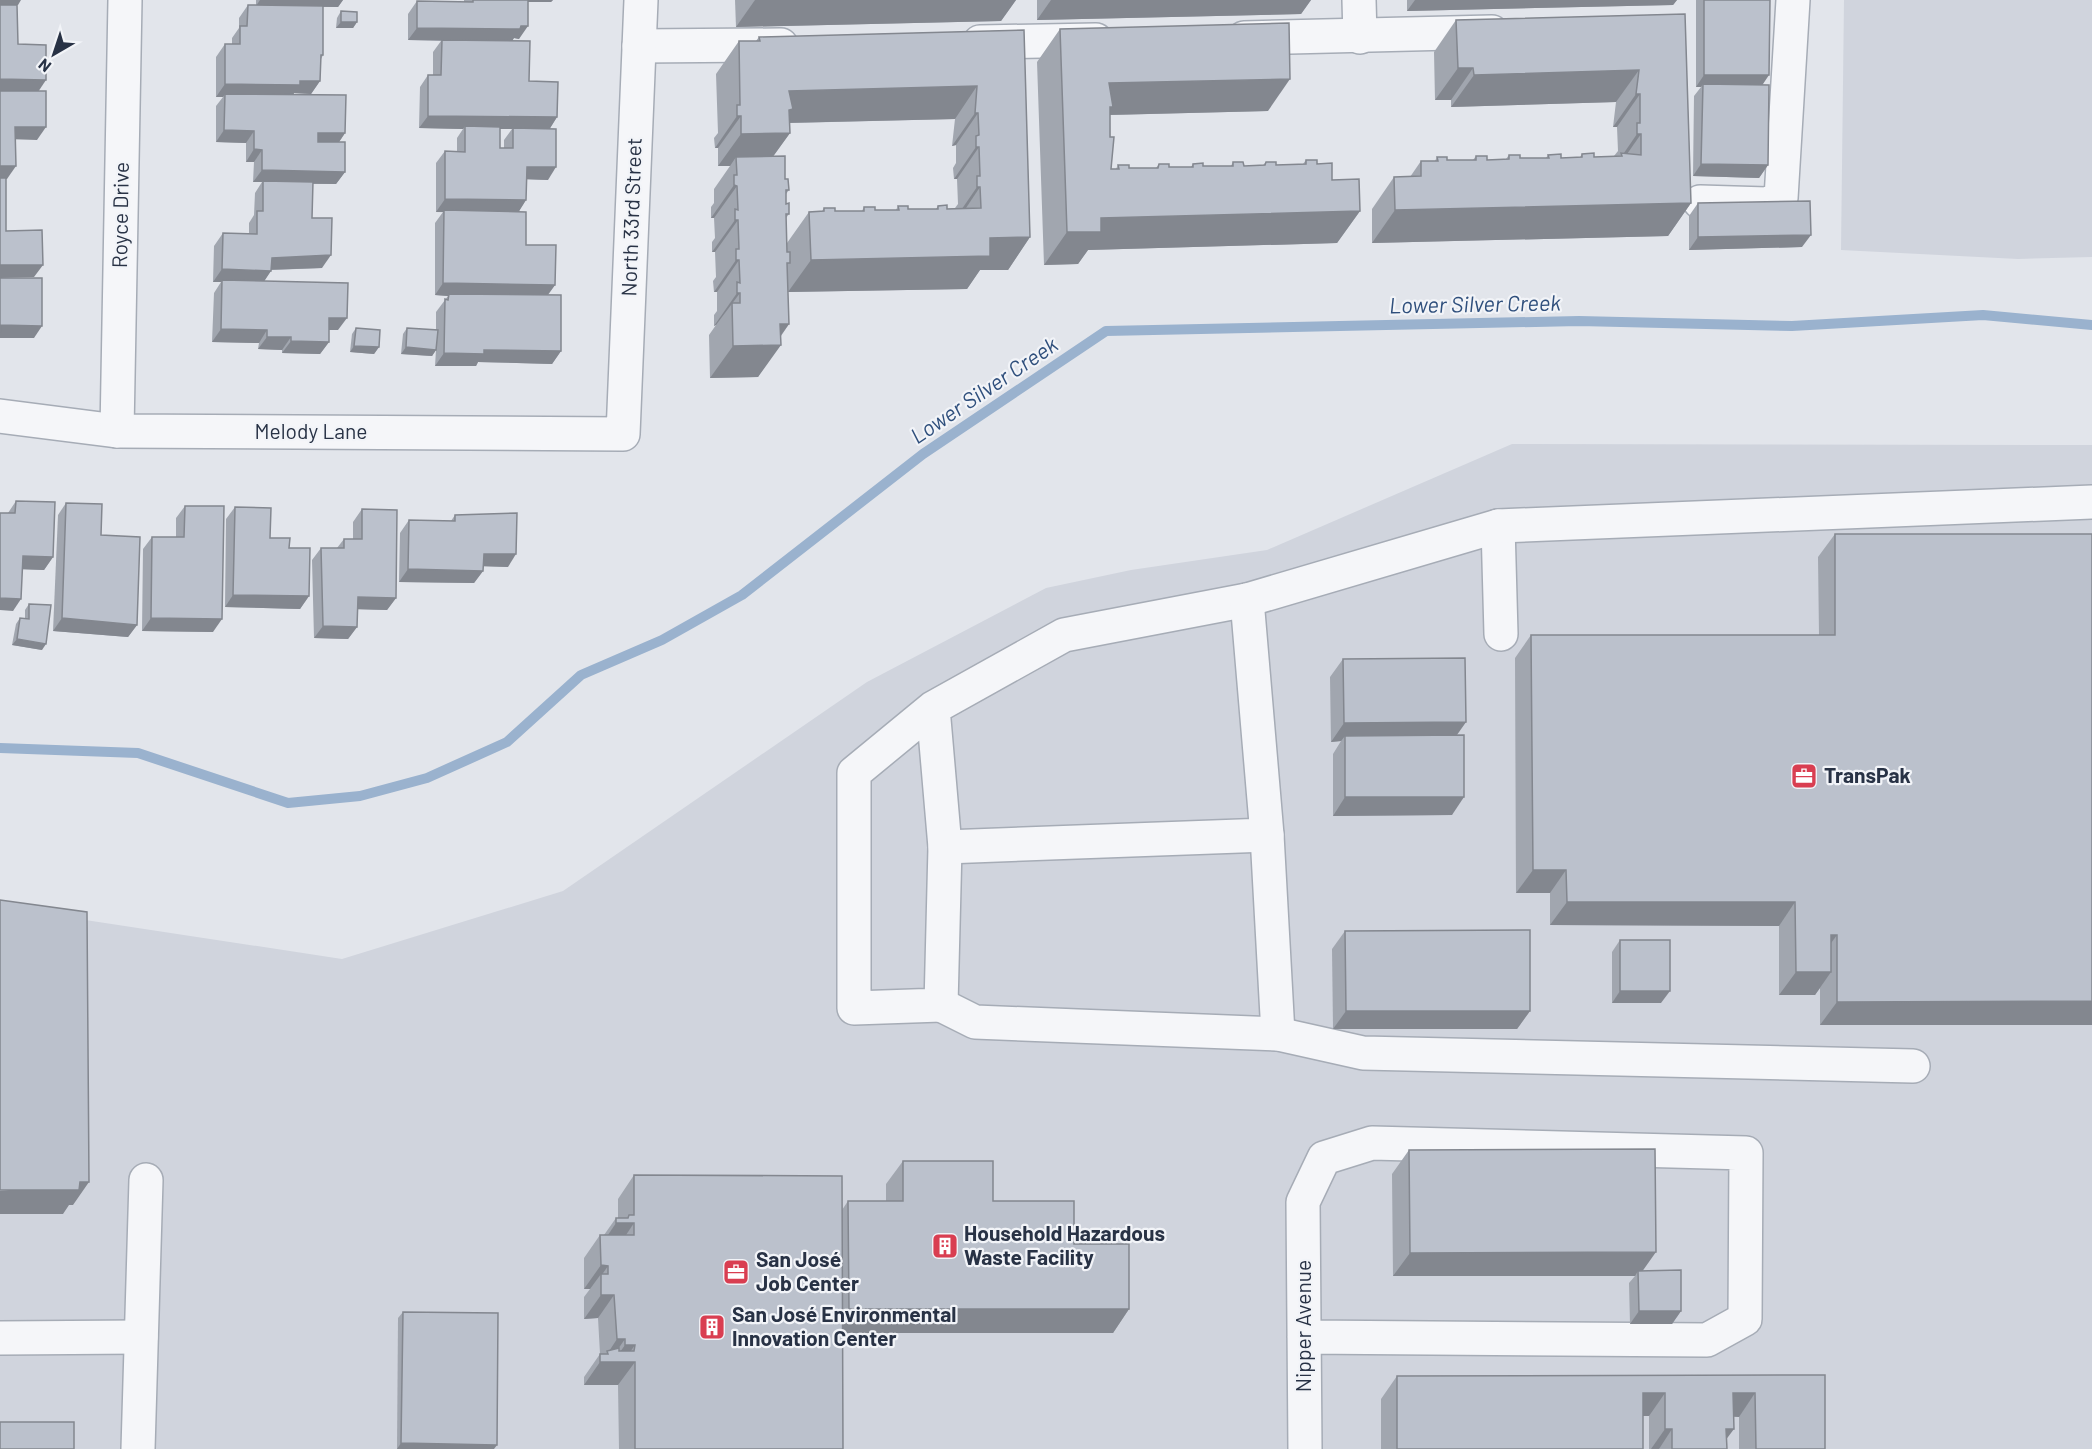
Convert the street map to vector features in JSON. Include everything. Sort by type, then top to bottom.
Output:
[{"type":"street","name":"Royce Drive","points":[[117,430],[125,0]]},
{"type":"street","name":"North 33rd Street","points":[[623,434],[641,0]]},
{"type":"street","points":[[1359,0],[1360,37]]},
{"type":"street","points":[[1700,201],[1767,204],[1781,198],[1793,0]]},
{"type":"street","points":[[1216,39],[1360,37],[1528,30]]},
{"type":"street","points":[[953,42],[1120,40]]},
{"type":"street","points":[[639,46],[809,44]]},
{"type":"street","name":"Melody Lane","points":[[0,416],[117,430],[623,434]]},
{"type":"street","points":[[1913,1066],[1363,1053],[1278,1034],[975,1022],[941,1005],[854,1008],[854,773],[933,708],[1064,635],[1247,600],[1498,526],[2092,502]]},
{"type":"street","points":[[1498,526],[1501,634]]},
{"type":"street","points":[[1247,600],[1268,835],[1278,1034]]},
{"type":"street","points":[[933,708],[945,848],[941,1005]]},
{"type":"street","points":[[945,848],[1268,835]]},
{"type":"street","name":"Nipper Avenue","points":[[1304,1337],[1707,1340],[1745,1319],[1746,1153],[1372,1143],[1324,1158],[1303,1202],[1304,1337],[1305,1449]]},
{"type":"street","points":[[138,1449],[146,1180]]},
{"type":"street","points":[[0,1338],[141,1337]]},
{"type":"shaded area","points":[[1844,0],[2092,0],[2092,257],[2018,259],[1841,250]]},
{"type":"shaded area","points":[[1512,444],[2092,445],[2092,1449],[0,1449],[0,907],[342,959],[563,891],[867,682],[1046,588],[1131,570],[1267,550]]},
{"type":"building","points":[[473,0],[528,0],[528,26],[521,26],[520,29],[417,28],[417,1],[473,2]]},
{"type":"building","points":[[1704,0],[1770,0],[1769,75],[1704,75]]},
{"type":"building","points":[[0,5],[17,5],[18,44],[46,45],[46,80],[0,79]]},
{"type":"building","points":[[248,5],[323,6],[323,55],[321,55],[320,81],[300,81],[300,85],[225,84],[225,44],[240,44],[240,26],[247,26]]},
{"type":"building","points":[[341,11],[357,12],[357,22],[341,22]]},
{"type":"building","points":[[1685,14],[1691,203],[1395,210],[1394,177],[1421,176],[1421,161],[1438,161],[1437,157],[1447,157],[1447,160],[1476,160],[1476,156],[1487,156],[1487,160],[1509,159],[1509,155],[1520,155],[1520,158],[1549,158],[1548,155],[1561,154],[1561,158],[1582,157],[1582,154],[1594,153],[1594,157],[1622,156],[1621,153],[1641,155],[1641,134],[1637,134],[1637,123],[1640,123],[1640,94],[1636,94],[1639,70],[1474,75],[1473,68],[1458,68],[1456,20]]},
{"type":"building","points":[[1289,23],[1290,79],[1109,83],[1113,107],[1110,107],[1110,137],[1114,137],[1111,169],[1119,169],[1118,165],[1129,165],[1129,168],[1158,168],[1159,164],[1169,164],[1169,167],[1193,167],[1193,164],[1203,163],[1203,166],[1233,166],[1233,162],[1243,162],[1244,166],[1265,165],[1266,162],[1276,162],[1276,165],[1306,164],[1306,160],[1317,160],[1317,164],[1332,163],[1332,180],[1359,179],[1360,211],[1101,218],[1101,232],[1067,232],[1060,29]]},
{"type":"building","points":[[1024,30],[1030,237],[990,238],[990,256],[811,260],[809,212],[824,211],[824,208],[835,208],[835,211],[864,211],[864,207],[875,207],[875,210],[899,210],[898,206],[908,206],[908,209],[938,209],[938,206],[947,205],[947,209],[981,208],[980,187],[977,187],[977,176],[980,176],[979,147],[976,147],[976,136],[979,135],[978,113],[975,113],[977,86],[789,91],[793,109],[789,110],[790,133],[741,134],[741,116],[737,116],[737,105],[740,105],[739,41],[760,41],[759,37]]},
{"type":"building","points":[[442,40],[530,41],[529,81],[558,82],[557,117],[428,116],[428,75],[441,75]]},
{"type":"building","points":[[1703,84],[1769,85],[1768,165],[1701,164]]},
{"type":"building","points":[[0,91],[46,91],[46,127],[15,127],[16,166],[0,166]]},
{"type":"building","points":[[225,94],[346,95],[345,133],[318,133],[318,142],[345,142],[345,172],[262,170],[262,150],[254,149],[254,131],[224,130]]},
{"type":"building","points":[[465,126],[500,127],[500,148],[513,148],[513,128],[556,129],[556,167],[527,167],[526,200],[445,199],[445,151],[465,152]]},
{"type":"building","points":[[785,156],[785,179],[788,179],[789,190],[786,190],[786,204],[789,203],[789,214],[786,214],[787,252],[790,252],[790,263],[787,263],[789,324],[780,324],[781,345],[733,346],[732,303],[740,303],[740,293],[737,293],[737,282],[740,283],[739,260],[736,260],[736,249],[739,249],[738,220],[735,220],[735,209],[738,210],[737,186],[734,185],[734,175],[737,175],[736,157]]},
{"type":"building","points":[[0,178],[6,178],[6,231],[42,230],[43,265],[0,265]]},
{"type":"building","points":[[263,181],[313,182],[312,218],[332,218],[331,255],[272,258],[271,271],[222,269],[223,233],[257,234],[257,211],[263,211]]},
{"type":"building","points":[[1810,201],[1811,235],[1698,237],[1698,203]]},
{"type":"building","points":[[444,210],[526,212],[526,245],[556,245],[555,285],[443,283]]},
{"type":"building","points":[[0,278],[42,278],[42,326],[1,325],[0,332]]},
{"type":"building","points":[[222,280],[348,283],[347,318],[329,318],[329,342],[291,341],[291,337],[267,337],[267,330],[221,329]]},
{"type":"building","points":[[449,294],[561,295],[561,351],[484,350],[484,354],[444,353],[445,299],[448,300]]},
{"type":"building","points":[[356,328],[380,330],[379,347],[354,346]]},
{"type":"building","points":[[407,328],[438,330],[436,350],[406,347]]},
{"type":"building","points":[[16,501],[55,502],[53,557],[23,556],[21,599],[0,598],[0,513],[15,513]]},
{"type":"building","points":[[66,503],[102,504],[101,535],[140,537],[137,625],[62,618]]},
{"type":"building","points":[[185,506],[224,506],[222,619],[151,618],[152,537],[184,537]]},
{"type":"building","points":[[235,507],[271,508],[270,538],[290,538],[289,548],[310,548],[309,596],[233,595]]},
{"type":"building","points":[[362,509],[397,510],[396,598],[358,597],[357,627],[323,626],[321,548],[344,548],[344,539],[362,539]]},
{"type":"building","points":[[517,513],[516,554],[484,554],[483,571],[408,569],[409,520],[455,521],[455,515]]},
{"type":"building","name":"TransPak","points":[[1835,534],[2092,534],[2092,1001],[1837,1002],[1837,935],[1831,935],[1831,972],[1796,972],[1795,902],[1567,902],[1566,870],[1533,870],[1531,635],[1835,635]]},
{"type":"building","points":[[29,604],[51,605],[46,644],[17,639],[20,618],[29,619]]},
{"type":"building","points":[[1465,658],[1466,722],[1344,723],[1343,659]]},
{"type":"building","points":[[1464,735],[1464,797],[1345,797],[1345,736]]},
{"type":"building","points":[[0,900],[87,912],[89,1182],[80,1182],[79,1190],[0,1190]]},
{"type":"building","points":[[1530,930],[1530,1011],[1346,1011],[1345,931]]},
{"type":"building","points":[[1620,940],[1670,940],[1670,991],[1620,991]]},
{"type":"building","points":[[1655,1149],[1656,1252],[1410,1253],[1409,1150]]},
{"type":"building","name":"Household Hazardous Waste Facility","points":[[903,1161],[993,1161],[993,1201],[1074,1201],[1074,1244],[1129,1244],[1129,1309],[849,1309],[848,1201],[903,1201]]},
{"type":"building","name":"San José Environmental Innovation Center","points":[[634,1175],[842,1176],[843,1449],[635,1449],[635,1362],[600,1362],[600,1354],[608,1354],[607,1351],[619,1348],[619,1351],[634,1351],[635,1345],[625,1345],[625,1339],[617,1339],[614,1295],[601,1295],[601,1274],[608,1274],[608,1266],[601,1265],[600,1235],[634,1235],[634,1223],[616,1223],[616,1218],[628,1218],[629,1215],[634,1215]]},
{"type":"building","points":[[1681,1270],[1681,1311],[1639,1311],[1638,1271]]},
{"type":"building","points":[[403,1312],[498,1313],[497,1445],[401,1443]]},
{"type":"building","points":[[1825,1375],[1825,1449],[1756,1449],[1755,1393],[1733,1393],[1734,1429],[1726,1429],[1727,1449],[1672,1449],[1672,1429],[1665,1429],[1665,1393],[1643,1393],[1643,1449],[1397,1449],[1397,1376]]},
{"type":"building","points":[[0,1422],[74,1422],[74,1449],[0,1449]]},
{"type":"waterway","name":"Lower Silver Creek","points":[[0,748],[138,753],[288,803],[360,796],[427,778],[507,742],[581,675],[662,640],[742,595],[923,454],[1106,331],[1579,321],[1792,326],[1983,315],[2092,325]]},
{"type":"place","name":"TransPak","points":[[1804,776]]},
{"type":"place","name":"Household Hazardous Waste Facility","points":[[945,1246]]},
{"type":"place","name":"San José Job Center","points":[[736,1272]]},
{"type":"place","name":"San José Environmental Innovation Center","points":[[712,1327]]}]
